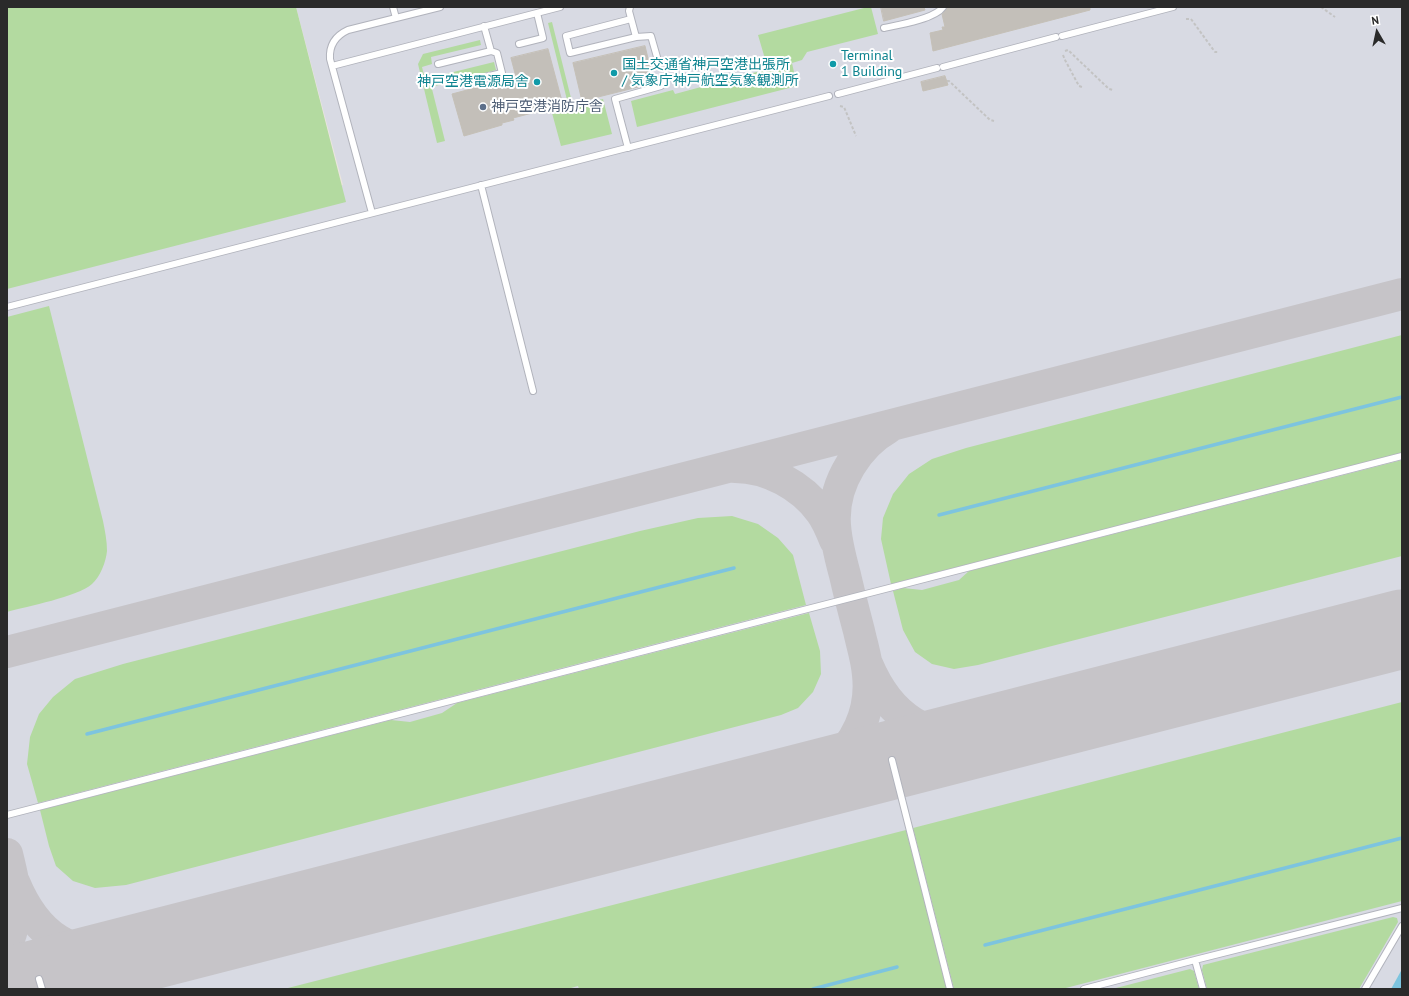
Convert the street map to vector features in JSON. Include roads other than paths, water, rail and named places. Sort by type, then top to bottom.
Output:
[{"type":"lane","points":[[393,7],[396,18]]},
{"type":"lane","points":[[372,213],[329,52],[336,37],[348,30],[440,7]]},
{"type":"lane","points":[[332,66],[560,7]]},
{"type":"lane","points":[[630,7],[629,11],[636,36]]},
{"type":"lane","points":[[884,28],[937,14],[943,7]]},
{"type":"lane","points":[[838,94],[1173,7]]},
{"type":"lane","points":[[519,44],[543,38],[537,13]]},
{"type":"lane","points":[[631,19],[566,36],[570,53],[636,36],[651,36],[659,64]]},
{"type":"lane","points":[[484,26],[490,51]]},
{"type":"lane","points":[[438,64],[490,51],[497,53],[502,73],[455,84]]},
{"type":"lane","points":[[628,148],[615,98],[661,86],[664,83],[662,77]]},
{"type":"lane","points":[[7,307],[829,96]]},
{"type":"lane","points":[[481,185],[533,391]]},
{"type":"lane","points":[[7,815],[1402,456]]},
{"type":"lane","points":[[892,760],[950,989]]},
{"type":"lane","points":[[1084,989],[1402,908]]},
{"type":"lane","points":[[1365,989],[1402,926]]},
{"type":"lane","points":[[1195,960],[1203,989]]},
{"type":"lane","points":[[39,979],[42,989]]},
{"type":"water","points":[[1402,969],[1402,989],[1391,989]]},
{"type":"waterway","points":[[939,515],[1402,397]]},
{"type":"waterway","points":[[87,734],[734,568]]},
{"type":"waterway","points":[[985,945],[1402,838]]},
{"type":"waterway","points":[[813,989],[897,967]]},
{"type":"place","name":"Terminal 1 Building","points":[[833,64]]},
{"type":"place","name":"国土交通省神戸空港出張所 / 気象庁神戸航空気象観測所","points":[[614,73]]},
{"type":"place","name":"神戸空港電源局舎","points":[[537,82]]},
{"type":"place","name":"神戸空港消防庁舎","points":[[483,107]]}]
